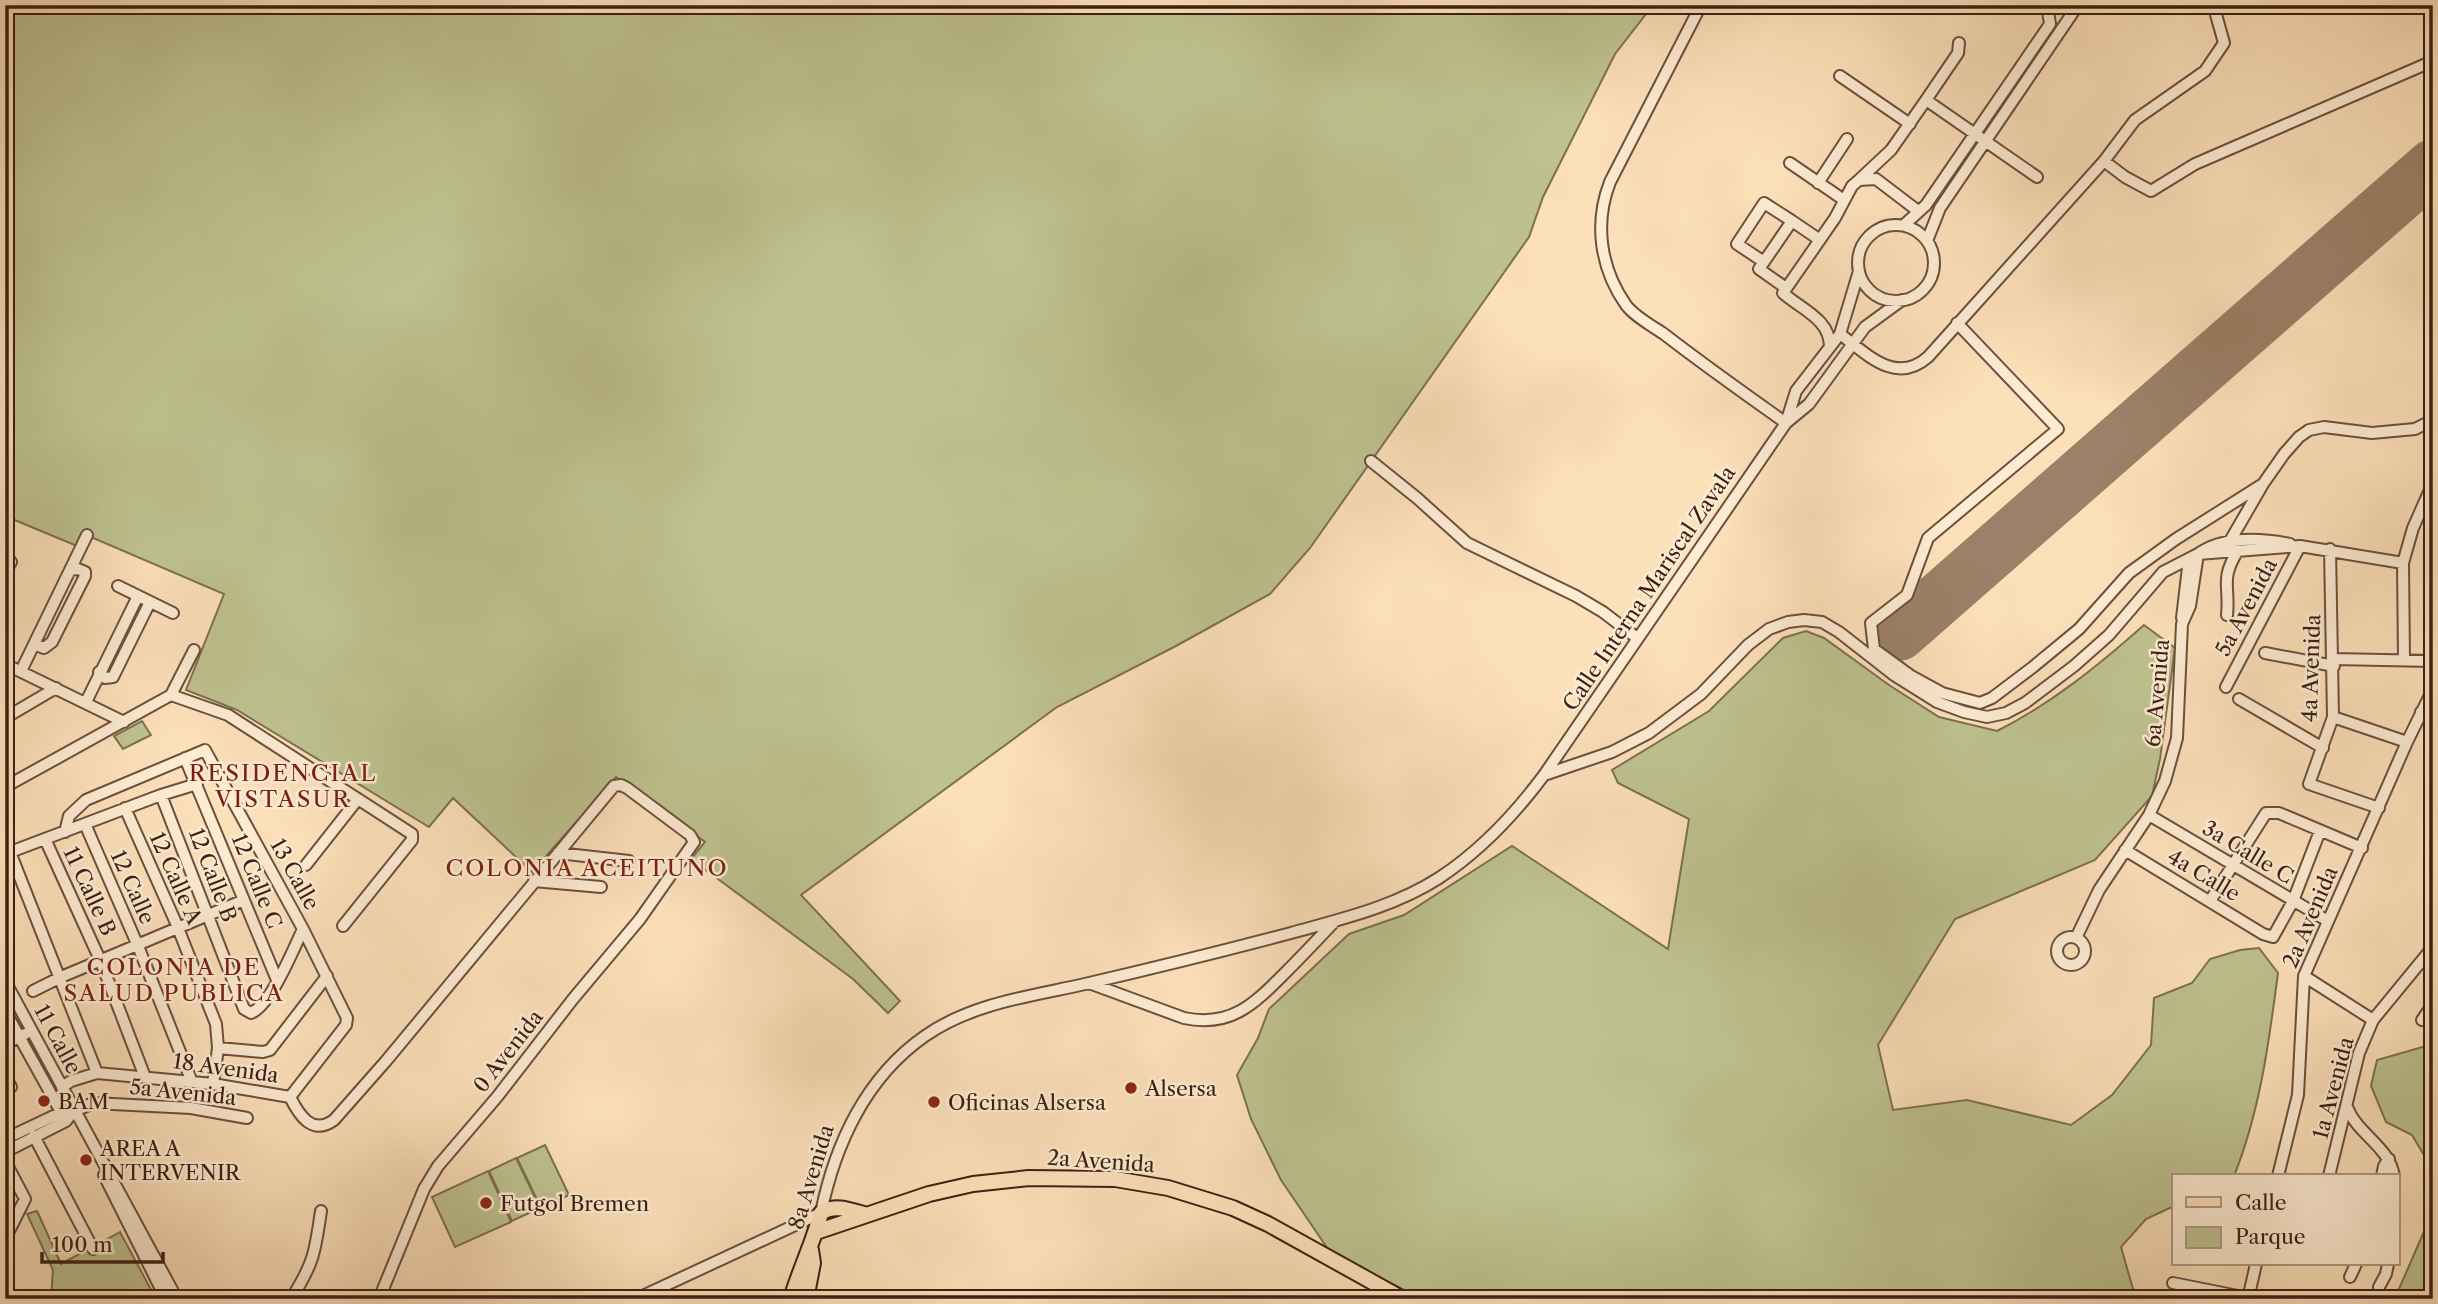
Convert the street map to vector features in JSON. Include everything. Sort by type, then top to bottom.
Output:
[{"type":"main road","name":"2a Avenida","points":[[816,1232],[937,1192],[986,1182],[1066,1177],[1115,1180],[1168,1188],[1210,1199],[1268,1224],[1403,1299]]},
{"type":"main road","points":[[821,1213],[835,1208],[869,1215]]},
{"type":"main road","name":"8a Avenida","points":[[791,1299],[803,1260],[811,1250],[821,1213]]},
{"type":"main road","name":"8a Avenida","points":[[806,1299],[813,1263],[811,1250]]},
{"type":"main road","name":"2a Avenida","points":[[1357,1273],[1381,1299]]},
{"type":"street","points":[[1701,5],[1610,182],[1603,200],[1601,218],[1603,255],[1627,306],[1722,379],[1786,423]]},
{"type":"street","points":[[1904,225],[1926,205],[2050,24],[2047,5]]},
{"type":"street","points":[[1927,241],[1940,208],[2078,5]]},
{"type":"street","points":[[1840,334],[1877,362],[1890,367],[1909,368],[1920,364],[2104,161],[2135,120],[2205,71],[2224,43],[2215,11],[2206,5]]},
{"type":"street","points":[[1830,347],[1828,331],[1823,324],[1783,293],[1859,180],[1891,150],[1910,124],[1958,53],[1959,43]]},
{"type":"street","points":[[2104,161],[2125,177],[2151,191],[2195,164],[2433,61]]},
{"type":"street","points":[[1840,76],[1910,124]]},
{"type":"street","points":[[1926,100],[2037,177]]},
{"type":"street","points":[[1818,183],[1847,139]]},
{"type":"street","points":[[1790,163],[1844,201]]},
{"type":"street","points":[[1859,180],[1876,178],[1918,211]]},
{"type":"street","points":[[1764,262],[1737,244],[1734,238],[1764,203],[1820,240]]},
{"type":"street","points":[[1786,288],[1759,269],[1792,221]]},
{"type":"street","points":[[1904,225],[1927,241],[1934,259],[1931,277],[1920,293],[1902,300],[1880,297],[1870,291],[1863,282],[1859,271],[1859,253],[1868,236],[1885,226],[1904,225]]},
{"type":"street","name":"Calle Interna Mariscal Zavala","points":[[1786,423],[1796,391],[1840,334],[1859,271]]},
{"type":"street","name":"Calle Interna Mariscal Zavala","points":[[905,1051],[928,1034],[966,1014],[995,1004],[1149,970],[1336,920],[1391,901],[1438,878],[1476,849],[1528,797],[1786,423],[1809,404],[1866,327],[1902,300]]},
{"type":"street","points":[[1957,323],[2058,429],[1928,538],[1908,595],[1871,623],[1874,649],[1911,676],[1942,692],[1980,703],[1992,698],[2079,629],[2129,573],[2176,539],[2263,484]]},
{"type":"street","points":[[2227,615],[2229,598],[2225,582],[2233,549],[2263,484],[2299,436],[2309,430],[2331,427],[2366,433],[2415,429],[2433,420]]},
{"type":"street","points":[[1371,461],[1467,542],[1576,596],[1603,612],[1637,638]]},
{"type":"street","points":[[2404,660],[2403,563],[2413,527],[2433,483]]},
{"type":"street","points":[[2423,505],[2433,513]]},
{"type":"street","points":[[21,671],[87,536]]},
{"type":"street","points":[[1544,775],[1612,752],[1649,733],[1701,694],[1748,645],[1769,629],[1796,621],[1822,622],[1839,632],[1894,676],[1937,702],[1987,717],[2006,713],[2025,703],[2074,667],[2109,635],[2163,572],[2193,556],[2233,549],[2300,546],[2403,563]]},
{"type":"street","name":"5a Avenida","points":[[2226,687],[2300,546]]},
{"type":"street","name":"4a Avenida","points":[[2330,549],[2333,717],[2309,783],[2379,808]]},
{"type":"street","points":[[5,555],[11,562],[5,573]]},
{"type":"street","name":"6a Avenida","points":[[2076,938],[2099,890],[2149,815],[2165,781],[2177,738],[2182,624],[2190,606],[2193,556]]},
{"type":"street","points":[[118,586],[173,613]]},
{"type":"street","points":[[86,702],[138,596]]},
{"type":"street","points":[[99,672],[105,678],[113,677],[150,602]]},
{"type":"street","points":[[5,787],[171,695],[194,650]]},
{"type":"street","points":[[2265,653],[2334,663],[2433,661]]},
{"type":"street","points":[[5,664],[124,722]]},
{"type":"street","points":[[5,718],[56,688]]},
{"type":"street","name":"2a Avenida","points":[[2278,1174],[2298,1095],[2304,976],[2433,688]]},
{"type":"street","points":[[171,695],[228,715],[412,834],[412,840],[343,926]]},
{"type":"street","points":[[2239,699],[2323,748]]},
{"type":"street","points":[[2421,712],[2433,722]]},
{"type":"street","points":[[2333,717],[2407,742]]},
{"type":"street","name":"13 Calle","points":[[186,758],[205,750],[303,929],[347,1018]]},
{"type":"street","points":[[65,832],[69,816],[86,800],[186,758]]},
{"type":"street","name":"12 Calle C","points":[[186,758],[277,981]]},
{"type":"street","points":[[97,1073],[61,977],[7,853],[197,784]]},
{"type":"street","name":"0 Avenida","points":[[379,1299],[424,1189],[438,1166],[640,919],[694,842],[690,835],[621,785],[614,786],[558,853]]},
{"type":"street","name":"12 Calle B","points":[[161,795],[244,1009],[251,1013],[259,1010],[277,981]]},
{"type":"street","points":[[306,865],[358,799]]},
{"type":"street","name":"12 Calle A","points":[[125,808],[216,1024],[218,1048],[213,1084]]},
{"type":"street","points":[[2210,901],[2266,813],[2279,813],[2362,848]]},
{"type":"street","name":"3a Calle C","points":[[2149,815],[2328,921]]},
{"type":"street","name":"12 Calle","points":[[85,824],[138,946],[192,1082]]},
{"type":"street","points":[[2293,901],[2320,831]]},
{"type":"street","name":"11 Calle B","points":[[45,839],[101,961],[145,1077]]},
{"type":"street","name":"4a Calle","points":[[2125,850],[2263,934],[2273,937],[2276,934],[2293,901]]},
{"type":"street","points":[[290,1097],[298,1113],[306,1121],[316,1126],[326,1126],[334,1120],[558,853],[628,861]]},
{"type":"street","points":[[534,881],[601,887]]},
{"type":"street","points":[[33,991],[244,900]]},
{"type":"street","name":"Calle Interna Mariscal Zavala","points":[[1089,983],[1184,1018],[1196,1021],[1220,1019],[1241,1012],[1258,1001],[1336,920]]},
{"type":"street","points":[[277,981],[303,929]]},
{"type":"street","name":"1a Avenida","points":[[2330,1174],[2359,1053],[2373,1020],[2433,947]]},
{"type":"street","points":[[218,1048],[262,1052],[270,1050],[327,976]]},
{"type":"street","points":[[2304,976],[2373,1020]]},
{"type":"street","name":"11 Calle","points":[[6,983],[177,1299]]},
{"type":"street","points":[[2422,1020],[2433,1004]]},
{"type":"street","points":[[5,1011],[64,1117]]},
{"type":"street","name":"18 Avenida","points":[[62,1087],[71,1081],[97,1073],[213,1084],[290,1097],[346,1025],[347,1018]]},
{"type":"street","points":[[5,1044],[32,1030]]},
{"type":"street","name":"8a Avenida","points":[[821,1213],[841,1143],[850,1122],[876,1083],[905,1051]]},
{"type":"street","points":[[5,1076],[8,1089]]},
{"type":"street","name":"5a Avenida","points":[[5,1152],[93,1103],[191,1108],[247,1118]]},
{"type":"street","points":[[2347,1107],[2353,1120],[2389,1159],[2393,1174]]},
{"type":"street","name":"5a Avenida","points":[[5,1139],[64,1117]]},
{"type":"street","points":[[34,1136],[93,1249]]},
{"type":"street","name":"11 Calle","points":[[96,1152],[103,1172],[166,1299]]},
{"type":"street","points":[[2383,1174],[2389,1159]]},
{"type":"street","points":[[5,1161],[25,1199],[5,1239]]},
{"type":"street","points":[[291,1299],[314,1257],[321,1211]]},
{"type":"street","points":[[636,1299],[821,1213]]},
{"type":"street","points":[[2173,1283],[2200,1294],[2248,1298],[2256,1266]]},
{"type":"street","points":[[2350,1277],[2355,1266]]},
{"type":"street","points":[[2379,1287],[2388,1266]]},
{"type":"street","points":[[5,1279],[11,1299]]},
{"type":"green space","points":[[5,5],[1653,5],[1615,54],[1543,197],[1529,237],[1310,548],[1270,594],[1057,707],[801,895],[900,1001],[888,1013],[853,979],[691,859],[705,842],[616,777],[532,872],[453,798],[429,827],[237,710],[186,690],[224,594],[84,534],[77,546],[5,516]]},
{"type":"green space","points":[[2144,625],[2175,648],[2160,759],[2152,796],[2095,860],[1955,919],[1878,1045],[1893,1110],[1967,1100],[2071,1125],[2112,1095],[2151,1045],[2154,998],[2192,983],[2210,959],[2240,950],[2259,948],[2278,973],[2262,1076],[2243,1151],[2235,1174],[2172,1174],[2172,1207],[2146,1219],[2121,1247],[2135,1296],[2141,1299],[1961,1299],[1942,1292],[1901,1299],[1423,1299],[1332,1255],[1281,1180],[1251,1119],[1237,1075],[1258,1038],[1269,1009],[1349,934],[1404,915],[1512,846],[1668,949],[1689,819],[1618,783],[1612,770],[1709,711],[1783,638],[1806,631],[1824,638],[1939,717],[1997,731],[2036,709],[2110,655]]},
{"type":"green space","points":[[142,721],[151,735],[123,749],[114,736]]},
{"type":"green space","points":[[2433,1044],[2433,1299],[2387,1299],[2399,1289],[2426,1227],[2431,1167],[2412,1135],[2386,1122],[2371,1086],[2377,1060]]},
{"type":"green space","points":[[545,1145],[569,1195],[541,1208],[517,1158]]},
{"type":"green space","points":[[516,1158],[540,1208],[512,1221],[489,1171]]},
{"type":"green space","points":[[488,1171],[511,1222],[455,1247],[432,1197]]},
{"type":"green space","points":[[37,1211],[61,1264],[120,1232],[156,1299],[51,1299],[53,1270],[27,1214]]},
{"type":"runway","points":[[1899,634],[2433,166]]},
{"type":"place","name":"Alsersa","points":[[1131,1088]]},
{"type":"place","name":"BAM","points":[[44,1101]]},
{"type":"place","name":"Oficinas Alsersa","points":[[934,1102]]},
{"type":"place","name":"AREA A INTERVENIR","points":[[86,1160]]},
{"type":"place","name":"Futgol Bremen","points":[[486,1203]]},
{"type":"district","name":"RESIDENCIAL VISTASUR","points":[[283,786]]},
{"type":"district","name":"COLONIA ACEITUNO","points":[[587,868]]},
{"type":"district","name":"COLONIA DE SALUD PUBLICA","points":[[174,980]]}]
